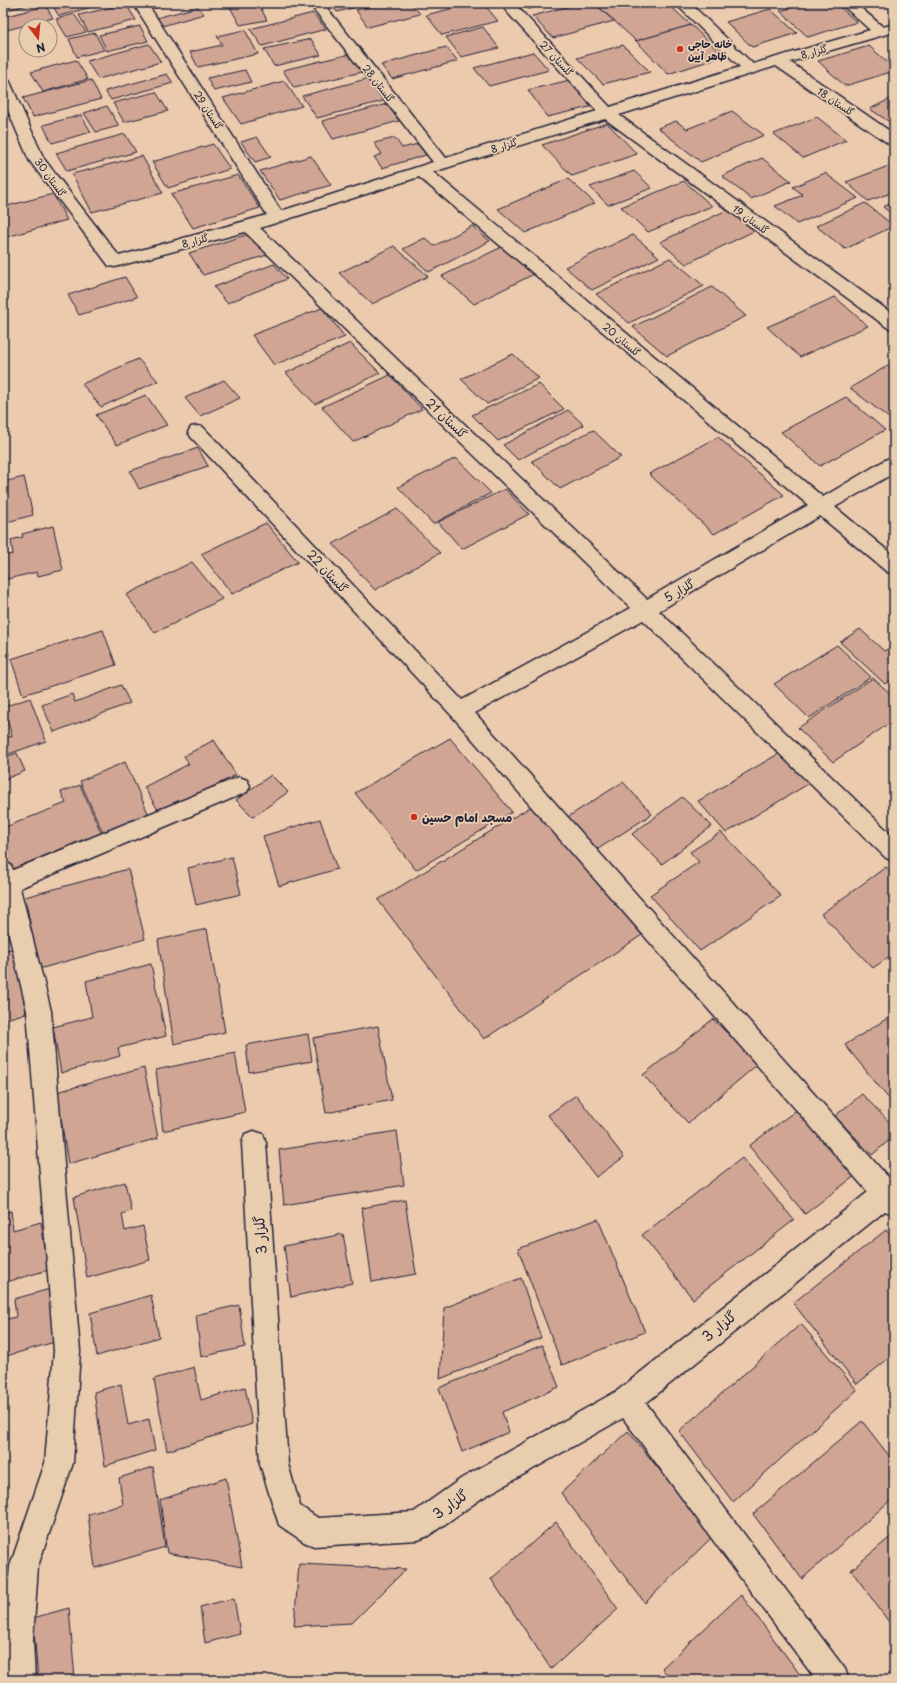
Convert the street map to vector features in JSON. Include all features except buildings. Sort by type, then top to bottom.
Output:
[{"type":"street","name":"گلستان 29","points":[[140,3],[278,218]]},
{"type":"street","name":"گلستان 28","points":[[316,3],[443,164]]},
{"type":"street","name":"گلستان 27","points":[[506,3],[608,114]]},
{"type":"street","points":[[682,3],[750,69]]},
{"type":"street","points":[[847,3],[887,30]]},
{"type":"street","name":"گلزار 8","points":[[115,262],[278,218],[443,164],[750,69],[887,30]]},
{"type":"street","name":"گلستان 18","points":[[778,61],[894,141]]},
{"type":"street","name":"گلستان 30","points":[[3,82],[37,160],[115,262]]},
{"type":"street","name":"گلستان 19","points":[[608,114],[894,324]]},
{"type":"street","name":"گلستان 20","points":[[422,171],[894,567]]},
{"type":"street","name":"گلستان 21","points":[[249,226],[894,851]]},
{"type":"street","name":"گلستان 22","points":[[197,432],[460,711],[891,1194]]},
{"type":"street","name":"گلزار 5","points":[[460,711],[644,610],[894,464]]},
{"type":"street","points":[[20,1680],[18,1639],[24,1566],[59,1463],[67,1351],[38,1011],[6,877],[239,786]]},
{"type":"street","name":"گلزار 3","points":[[254,1143],[274,1464],[289,1515],[314,1532],[418,1526],[472,1488],[626,1401],[891,1194]]},
{"type":"street","points":[[626,1401],[834,1680]]},
{"type":"place","name":"خانه حاجی ظاهر آیین","points":[[680,49]]},
{"type":"place","name":"مسجد امام حسین","points":[[414,817]]}]
